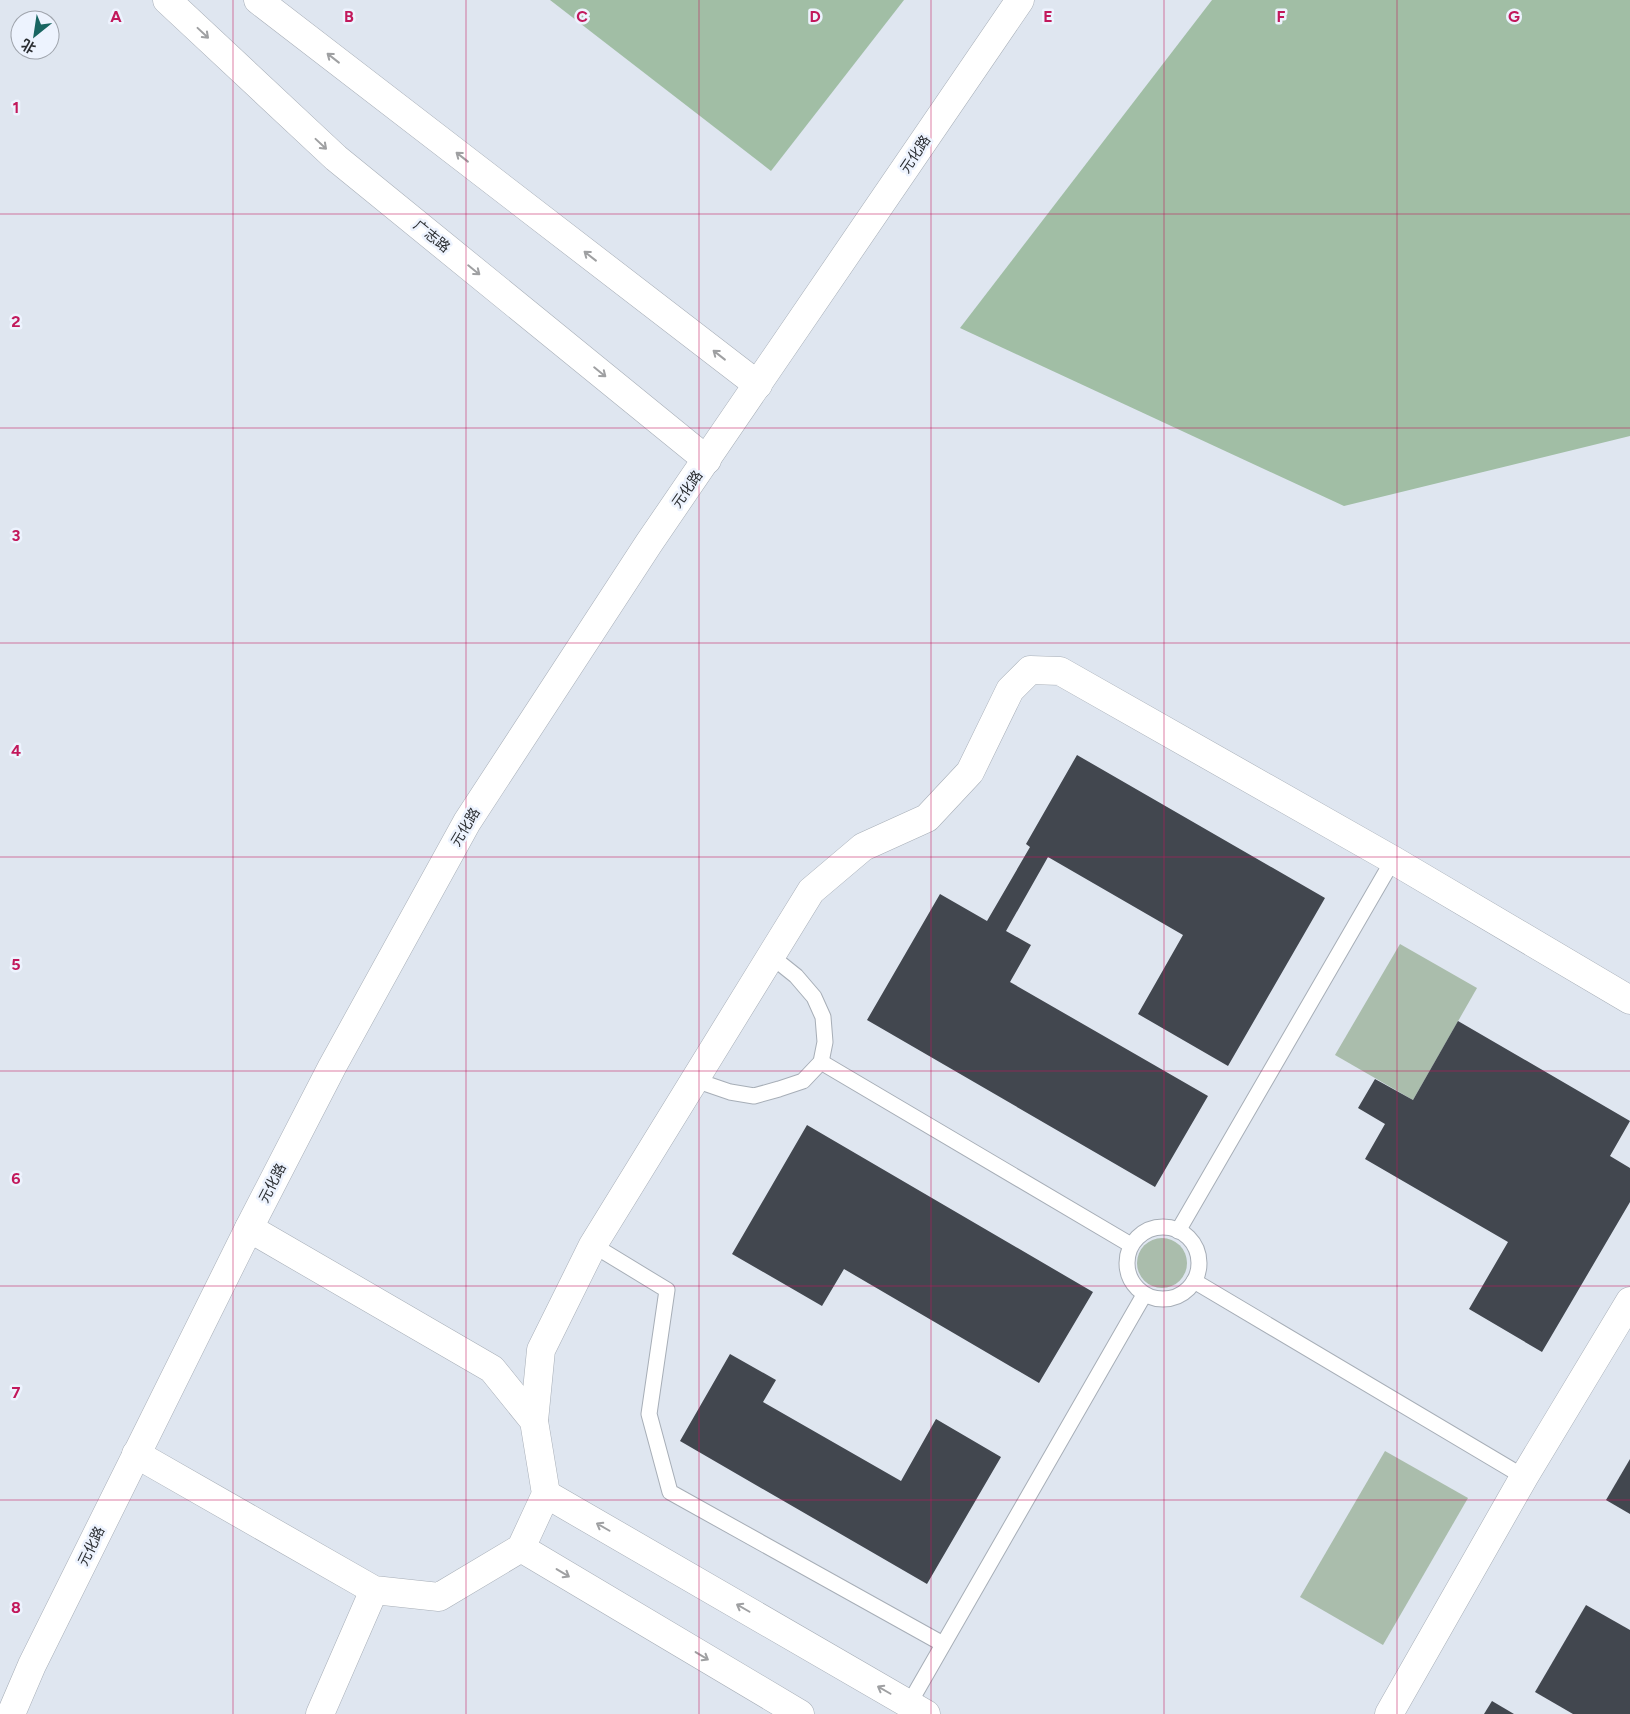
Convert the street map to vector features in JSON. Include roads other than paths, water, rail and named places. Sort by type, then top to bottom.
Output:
[{"type":"street","name":"广志路","points":[[167,0],[336,158],[707,460]]},
{"type":"street","points":[[258,0],[758,385]]},
{"type":"street","name":"元化路","points":[[11,1714],[32,1665],[248,1228],[332,1067],[466,822],[649,543],[1020,0]]},
{"type":"street","points":[[136,1454],[374,1590],[439,1596],[521,1548],[546,1494],[534,1421],[541,1350],[593,1244],[811,892],[863,847],[927,818],[970,772],[1010,690],[1030,670],[1060,670],[1393,860],[1630,1000]]},
{"type":"street","points":[[248,1228],[492,1370],[534,1421]]},
{"type":"street","points":[[1389,1714],[1524,1477],[1630,1301]]},
{"type":"street","points":[[546,1494],[918,1709]]},
{"type":"street","points":[[521,1548],[800,1714]]},
{"type":"street","points":[[320,1714],[374,1590]]},
{"type":"lane","points":[[1178,1231],[1393,860]]},
{"type":"lane","points":[[695,1080],[730,1092],[754,1096],[779,1090],[803,1081],[821,1062],[825,1042],[823,1017],[814,997],[796,976],[771,956]]},
{"type":"lane","points":[[821,1062],[1132,1245]]},
{"type":"lane","points":[[1157,1228],[1168,1228],[1178,1231],[1188,1238],[1195,1247],[1199,1258],[1199,1270],[1194,1281],[1188,1290],[1178,1296],[1167,1299],[1155,1299],[1144,1295],[1129,1278],[1127,1255],[1132,1245],[1142,1234],[1157,1228]]},
{"type":"lane","points":[[593,1244],[667,1290],[649,1414],[670,1492],[943,1644]]},
{"type":"lane","points":[[1194,1281],[1524,1477]]},
{"type":"lane","points":[[918,1709],[943,1644],[1144,1295]]}]
